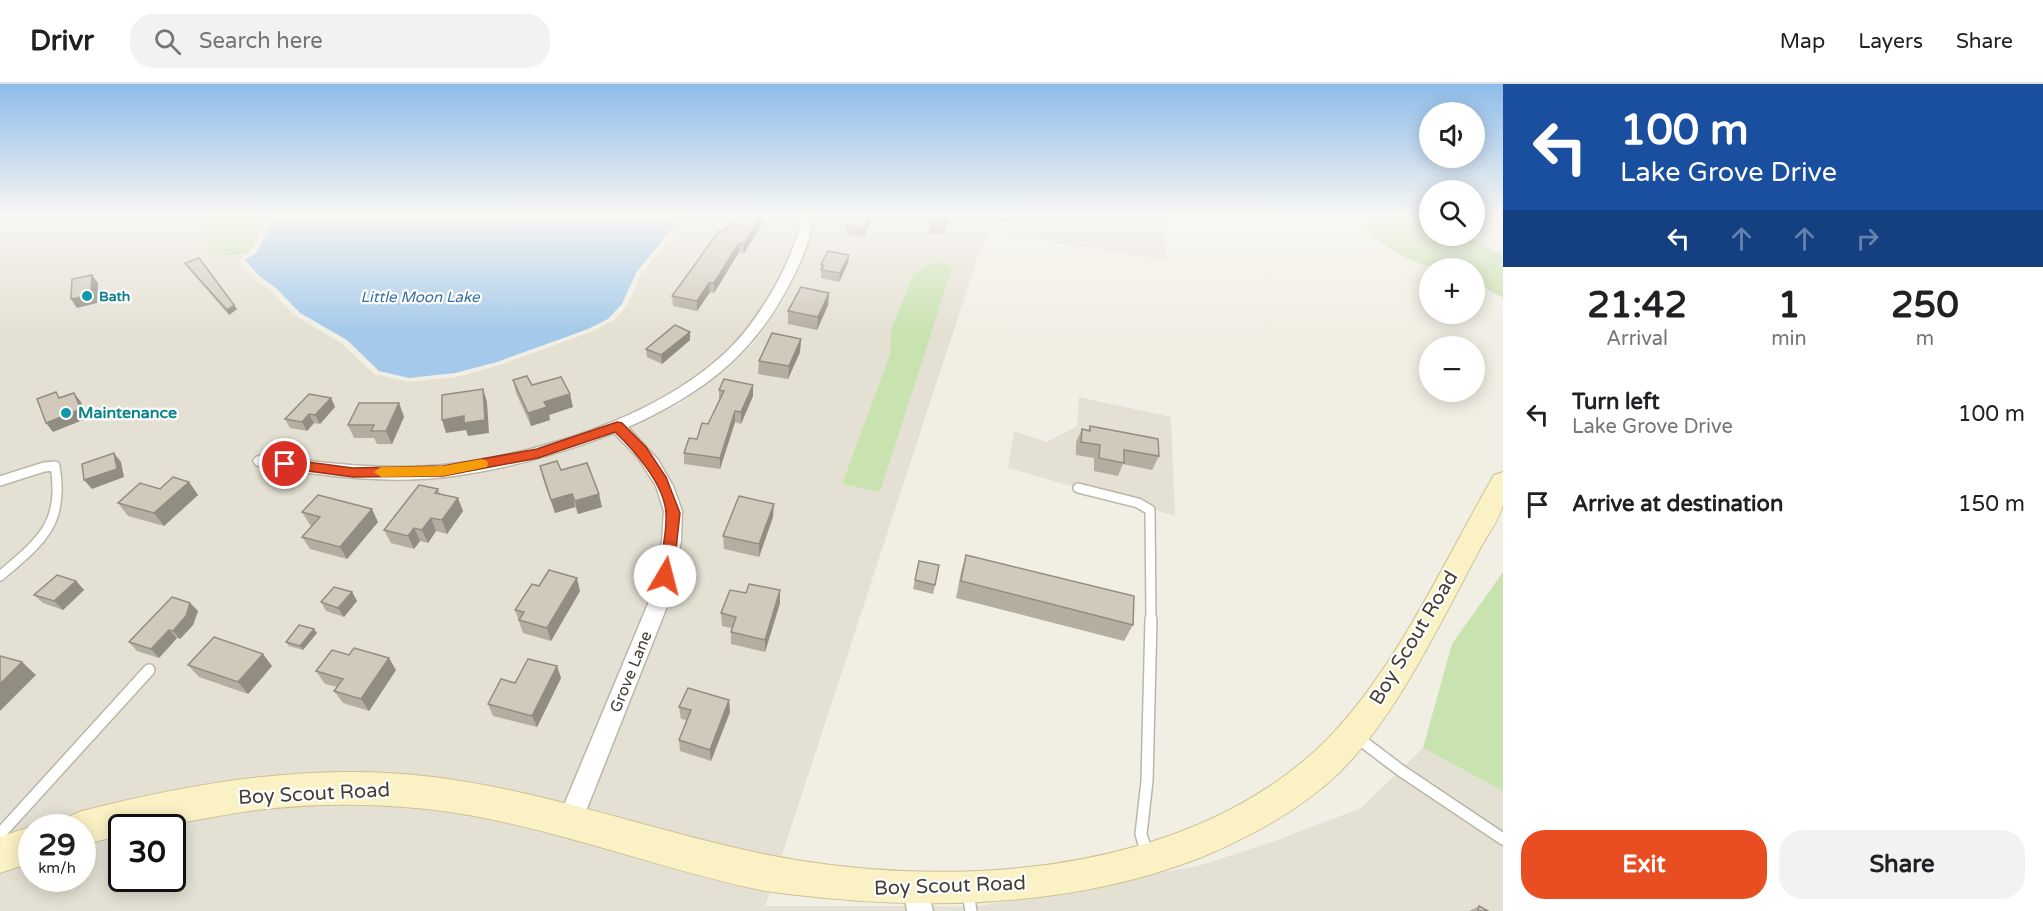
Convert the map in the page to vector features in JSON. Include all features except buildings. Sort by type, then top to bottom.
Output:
[{"type":"street","points":[[262,461],[353,473],[443,471],[538,454],[617,426],[673,401],[721,367],[747,341],[776,300],[796,256]]},
{"type":"street","name":"Grove Lane","points":[[569,822],[660,599],[673,513],[662,480],[642,450],[617,426]]},
{"type":"street","name":"Boy Scout Road","points":[[96,825],[213,800],[298,791],[365,788],[455,796],[501,804],[716,861],[801,880],[859,888],[919,901],[969,900],[1149,859],[1221,831],[1268,806],[1326,763],[1353,734],[1400,668],[1503,481]]},
{"type":"street","points":[[0,855],[18,849]]},
{"type":"lane","points":[[0,481],[44,467],[55,466],[58,479],[56,517],[32,548],[0,576]]},
{"type":"lane","points":[[1078,488],[1138,503],[1150,510],[1152,556],[1147,781],[1141,834],[1149,859]]},
{"type":"lane","points":[[0,834],[149,670]]},
{"type":"lane","points":[[1353,734],[1400,770],[1503,839]]},
{"type":"shaded area","points":[[0,256],[244,256],[239,260],[253,278],[270,290],[294,315],[341,343],[374,374],[409,382],[457,377],[500,365],[591,332],[614,320],[627,306],[641,274],[656,256],[789,256],[770,299],[740,339],[714,364],[667,398],[613,422],[536,449],[443,465],[355,467],[259,454],[251,464],[349,478],[441,476],[540,459],[614,433],[634,452],[653,482],[664,513],[656,575],[632,644],[562,809],[481,790],[173,814],[108,814],[108,819],[96,820],[96,814],[18,814],[18,835],[0,845]]},
{"type":"shaded area","points":[[802,256],[978,256],[779,864],[585,814],[669,601],[675,576],[682,514],[669,478],[649,448],[628,427],[679,404],[727,369],[754,343],[783,301]],"holes":[[[942,261],[951,269],[880,492],[842,484],[890,354],[891,330],[913,275]]]},
{"type":"shaded area","points":[[1138,256],[1166,256],[1166,260]]},
{"type":"shaded area","points":[[1079,397],[1171,417],[1175,516],[1008,468],[1014,431],[1047,442],[1077,426]]},
{"type":"shaded area","points":[[1423,748],[1503,791],[1503,911],[933,911],[932,906],[971,907],[1065,893],[1133,877],[1198,866],[1275,841],[1361,808]]},
{"type":"shaded area","points":[[428,803],[772,886],[765,906],[906,906],[907,911],[0,911],[0,866],[18,860],[18,892],[96,892],[96,835],[108,832],[108,892],[186,892],[186,816],[259,804]]},
{"type":"green space","points":[[1402,256],[1502,256],[1503,298],[1485,288],[1485,258],[1419,258],[1419,263]]},
{"type":"green space","points":[[942,261],[952,268],[880,492],[842,484],[890,354],[891,330],[913,275],[927,265]]},
{"type":"green space","points":[[1503,572],[1503,791],[1423,748],[1452,644]]},
{"type":"water","name":"Little Moon Lake","points":[[252,256],[650,256],[636,273],[622,304],[608,319],[588,329],[497,362],[455,373],[409,378],[379,371],[347,340],[300,313],[276,288],[259,276],[245,260]]},
{"type":"slow traffic","points":[[381,472],[443,471],[482,464]]},
{"type":"place","name":"Bath","points":[[87,296]]},
{"type":"place","name":"Maintenance","points":[[66,413]]},
{"type":"route","points":[[285,464],[353,473],[443,471],[538,454],[617,426],[642,450],[662,480],[673,513],[665,576]]}]
